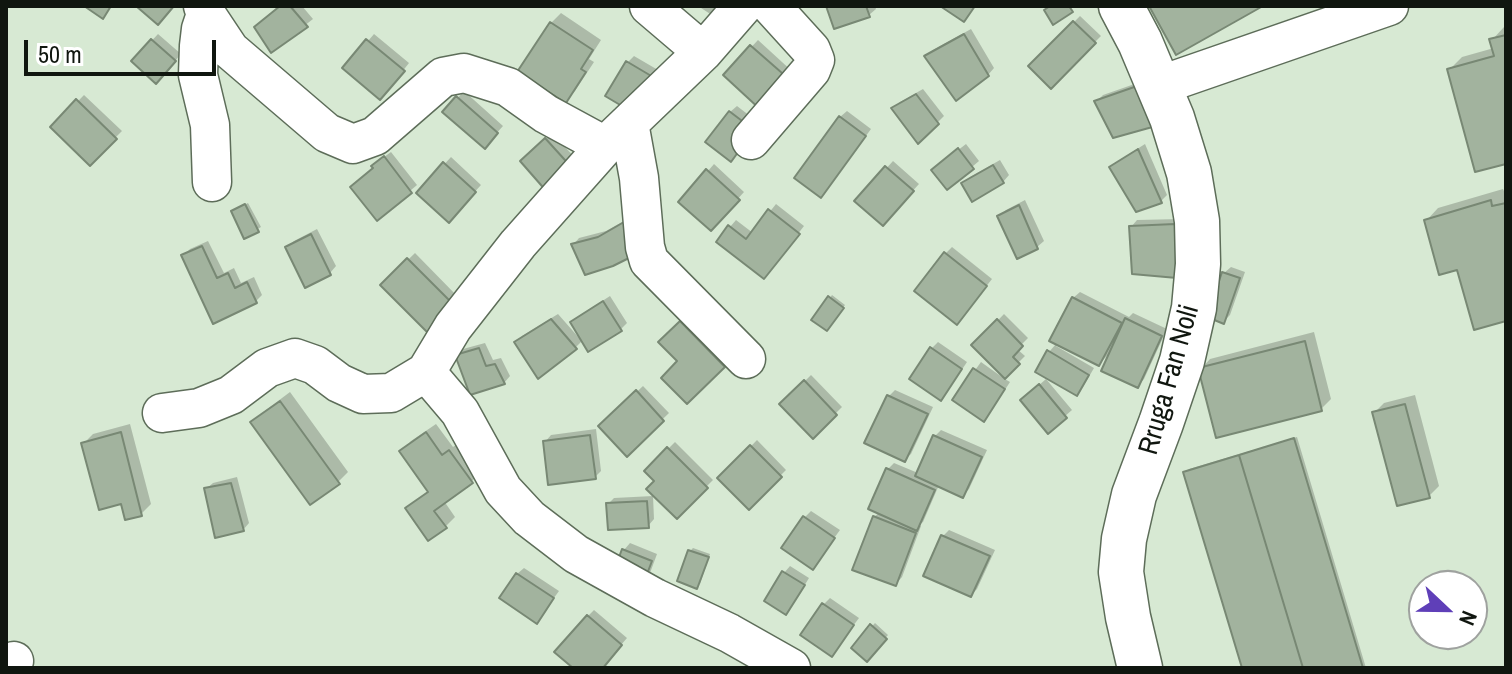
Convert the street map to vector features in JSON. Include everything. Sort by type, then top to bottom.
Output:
[{"type":"main road","name":"Rruga Fan Noli","points":[[1121,6],[1172,118],[1189,173],[1197,221],[1198,264],[1194,308],[1182,361],[1134,495],[1124,539],[1121,572],[1140,668]]},
{"type":"street","points":[[649,6],[703,52]]},
{"type":"street","points":[[162,413],[199,408],[231,395],[267,368],[295,358],[315,365],[339,383],[363,394],[391,393],[426,372],[453,327],[518,244],[617,135],[703,52],[743,6]]},
{"type":"street","points":[[751,140],[811,70],[815,60],[811,50],[771,6]]},
{"type":"street","points":[[1158,86],[1389,6]]},
{"type":"street","points":[[205,10],[230,50],[327,133],[353,144],[375,136],[443,77],[464,73],[508,87],[546,114],[617,135],[639,178],[649,261],[746,359]]},
{"type":"street","points":[[205,10],[198,75],[210,125],[212,182]]},
{"type":"street","points":[[426,372],[460,412],[503,490],[529,518],[576,554],[791,668]]},
{"type":"building","points":[[84,6],[111,6],[103,19]]},
{"type":"building","points":[[136,6],[174,6],[158,25]]},
{"type":"building","points":[[280,6],[290,6],[308,27],[271,53],[254,27]]},
{"type":"building","points":[[826,6],[866,6],[870,17],[834,29]]},
{"type":"building","points":[[940,6],[975,6],[964,22]]},
{"type":"building","points":[[1050,6],[1069,6],[1073,12],[1053,25],[1044,10]]},
{"type":"building","points":[[1149,6],[1263,6],[1176,55]]},
{"type":"building","points":[[1073,21],[1096,43],[1051,89],[1028,66]]},
{"type":"building","points":[[550,22],[593,50],[581,69],[586,72],[566,103],[517,72]]},
{"type":"building","points":[[964,34],[989,76],[956,101],[924,56]]},
{"type":"building","points":[[1506,35],[1506,164],[1475,172],[1447,69],[1494,56],[1489,39]]},
{"type":"building","points":[[151,39],[176,61],[156,84],[131,61]]},
{"type":"building","points":[[366,39],[405,71],[380,100],[342,68]]},
{"type":"building","points":[[750,45],[790,80],[762,111],[723,75]]},
{"type":"building","points":[[626,61],[653,77],[632,112],[605,96]]},
{"type":"building","points":[[1140,85],[1156,126],[1113,138],[1094,101]]},
{"type":"building","points":[[916,94],[939,124],[918,144],[891,108]]},
{"type":"building","points":[[456,96],[498,133],[485,149],[442,112]]},
{"type":"building","points":[[76,99],[117,139],[90,166],[50,127]]},
{"type":"building","points":[[729,111],[754,130],[731,162],[705,142]]},
{"type":"building","points":[[839,116],[866,136],[821,198],[794,178]]},
{"type":"building","points":[[545,138],[574,170],[548,193],[520,161]]},
{"type":"building","points":[[958,148],[974,169],[947,190],[931,170]]},
{"type":"building","points":[[1138,149],[1162,203],[1136,212],[1109,167]]},
{"type":"building","points":[[384,156],[412,193],[377,221],[350,187]]},
{"type":"building","points":[[443,162],[476,192],[449,223],[416,193]]},
{"type":"building","points":[[993,165],[1004,183],[972,202],[961,183]]},
{"type":"building","points":[[885,166],[914,191],[883,226],[854,201]]},
{"type":"building","points":[[706,169],[740,200],[711,231],[678,202]]},
{"type":"building","points":[[1491,200],[1492,206],[1506,203],[1506,321],[1474,330],[1457,270],[1439,275],[1424,220]]},
{"type":"building","points":[[245,204],[259,232],[244,239],[231,211]]},
{"type":"building","points":[[1019,205],[1038,249],[1017,259],[997,216]]},
{"type":"building","points":[[768,209],[800,234],[764,279],[716,242],[728,225],[746,239]]},
{"type":"building","points":[[624,222],[637,254],[585,275],[571,244],[598,237]]},
{"type":"building","points":[[1175,224],[1177,278],[1132,274],[1129,226]]},
{"type":"building","points":[[311,234],[331,275],[305,288],[285,247]]},
{"type":"building","points":[[202,246],[217,278],[228,273],[235,288],[247,282],[257,303],[213,324],[181,255]]},
{"type":"building","points":[[944,252],[987,286],[957,325],[914,291]]},
{"type":"building","points":[[407,258],[456,307],[429,334],[380,285]]},
{"type":"building","points":[[1222,272],[1240,278],[1224,324],[1207,317]]},
{"type":"building","points":[[828,296],[844,308],[827,331],[811,320]]},
{"type":"building","points":[[1072,297],[1122,323],[1099,366],[1049,341]]},
{"type":"building","points":[[603,301],[622,331],[588,352],[570,322]]},
{"type":"building","points":[[1125,318],[1162,336],[1138,388],[1101,371]]},
{"type":"building","points":[[551,319],[577,349],[538,379],[514,342]]},
{"type":"building","points":[[997,319],[1023,346],[1013,357],[1020,364],[1005,379],[971,345]]},
{"type":"building","points":[[680,321],[725,367],[687,404],[661,378],[677,361],[658,342]]},
{"type":"building","points":[[1305,341],[1322,411],[1216,438],[1198,368]]},
{"type":"building","points":[[930,347],[962,369],[941,401],[909,379]]},
{"type":"building","points":[[479,348],[486,366],[495,364],[505,384],[470,395],[455,355]]},
{"type":"building","points":[[1047,350],[1089,375],[1077,396],[1035,372]]},
{"type":"building","points":[[973,368],[1005,389],[984,422],[952,400]]},
{"type":"building","points":[[804,380],[837,415],[813,439],[779,404]]},
{"type":"building","points":[[1039,384],[1067,418],[1048,434],[1020,400]]},
{"type":"building","points":[[636,390],[664,421],[627,457],[598,426]]},
{"type":"building","points":[[887,395],[928,414],[905,462],[864,443]]},
{"type":"building","points":[[280,401],[340,484],[310,505],[250,422]]},
{"type":"building","points":[[1405,404],[1430,498],[1397,506],[1372,412]]},
{"type":"building","points":[[121,432],[142,516],[125,520],[121,504],[99,510],[81,443]]},
{"type":"building","points":[[426,432],[442,455],[449,450],[473,483],[434,511],[447,528],[428,541],[405,508],[428,492],[399,451]]},
{"type":"building","points":[[590,435],[596,479],[548,485],[543,441]]},
{"type":"building","points":[[933,435],[982,457],[963,498],[915,476]]},
{"type":"building","points":[[1294,438],[1363,668],[1303,668],[1239,455]]},
{"type":"building","points":[[750,445],[782,477],[749,510],[717,478]]},
{"type":"building","points":[[667,447],[708,488],[677,519],[646,489],[654,481],[644,471]]},
{"type":"building","points":[[1239,455],[1303,668],[1242,668],[1183,472]]},
{"type":"building","points":[[886,468],[935,490],[917,531],[868,509]]},
{"type":"building","points":[[231,483],[244,531],[215,538],[204,488]]},
{"type":"building","points":[[647,501],[649,528],[608,530],[606,503]]},
{"type":"building","points":[[803,516],[835,538],[813,570],[781,548]]},
{"type":"building","points":[[873,516],[916,533],[896,586],[852,570]]},
{"type":"building","points":[[941,535],[990,556],[971,597],[923,576]]},
{"type":"building","points":[[622,549],[652,561],[644,582],[614,571]]},
{"type":"building","points":[[688,550],[709,557],[697,589],[677,581]]},
{"type":"building","points":[[782,571],[805,585],[786,615],[764,601]]},
{"type":"building","points":[[516,573],[554,598],[537,624],[499,598]]},
{"type":"building","points":[[822,603],[854,625],[832,657],[800,635]]},
{"type":"building","points":[[587,615],[622,645],[603,668],[573,668],[554,652]]},
{"type":"building","points":[[870,624],[887,639],[867,662],[851,648]]}]
